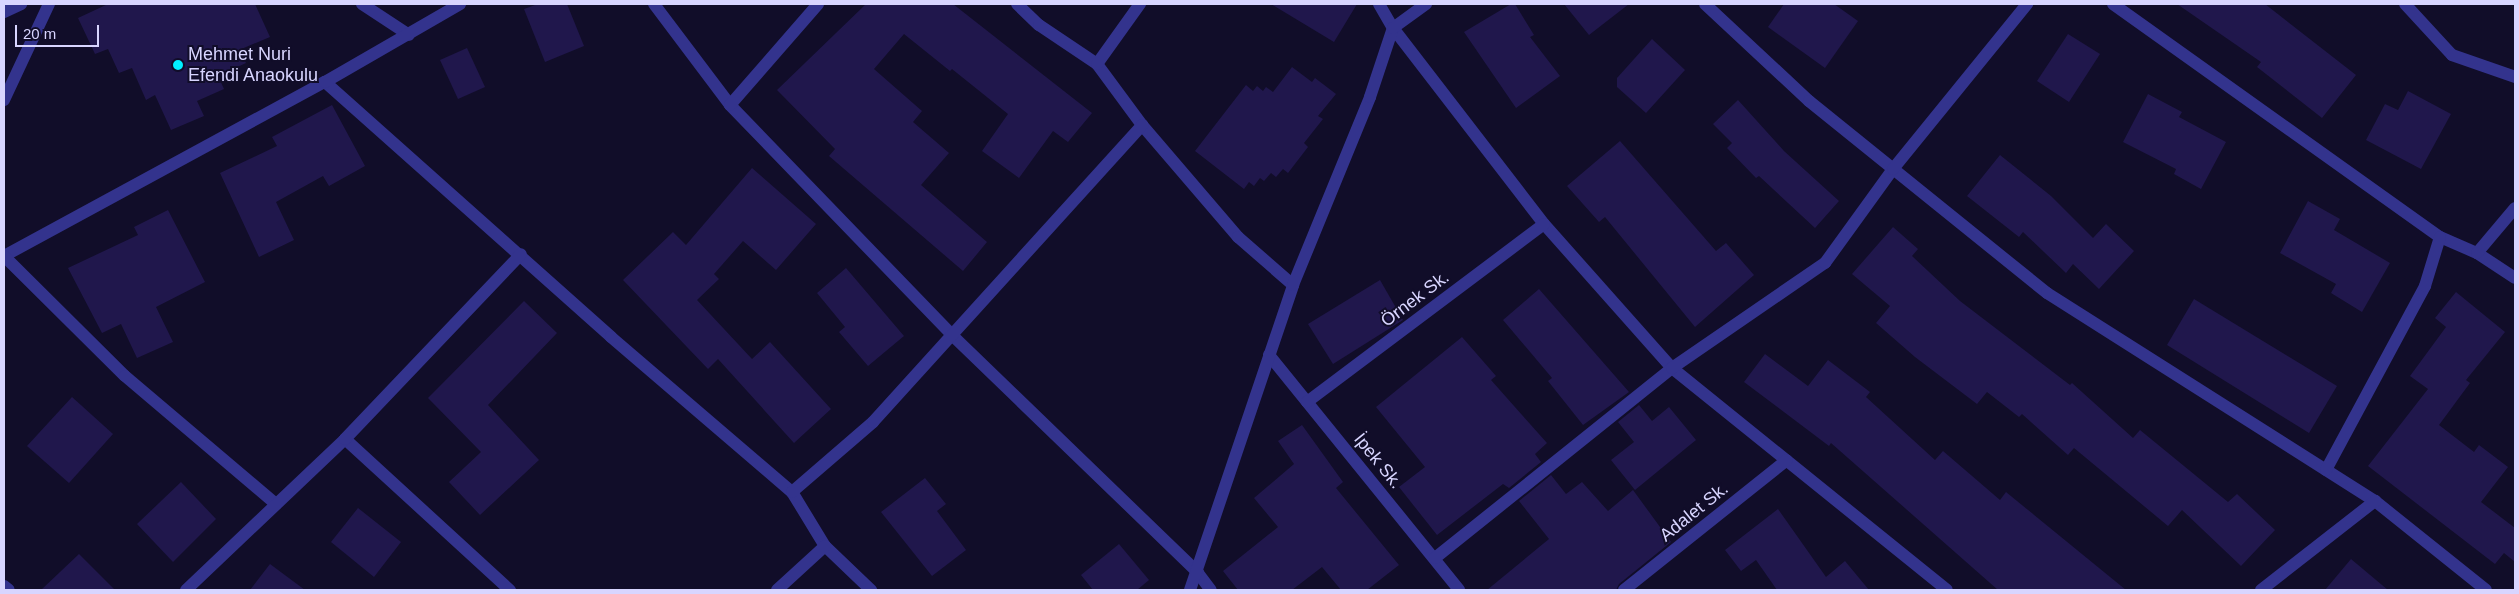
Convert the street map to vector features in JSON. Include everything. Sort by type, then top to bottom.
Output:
[{"type":"street","points":[[4,12],[22,4]]},
{"type":"street","points":[[4,100],[49,4]]},
{"type":"street","points":[[362,4],[410,35]]},
{"type":"street","points":[[276,504],[125,376],[4,256],[325,82],[410,35],[460,4]]},
{"type":"street","points":[[654,4],[730,105],[953,336],[1198,573],[1211,590]]},
{"type":"street","points":[[730,105],[818,4]]},
{"type":"street","points":[[1017,4],[1039,25],[1097,64],[1142,125],[1238,237],[1293,285]]},
{"type":"street","points":[[1097,64],[1140,4]]},
{"type":"street","points":[[1379,4],[1393,28],[1544,224],[1672,368],[1947,590]]},
{"type":"street","points":[[1190,590],[1198,573],[1293,285],[1370,97],[1393,28],[1426,4]]},
{"type":"street","points":[[1705,4],[1809,100],[2047,294],[2375,501],[2486,590]]},
{"type":"street","points":[[1435,558],[1672,368],[1825,263],[1894,169],[2027,4]]},
{"type":"street","points":[[2113,4],[2440,237],[2478,253],[2515,278]]},
{"type":"street","points":[[2405,4],[2452,55],[2515,78]]},
{"type":"street","points":[[325,82],[611,337],[792,492],[825,546],[871,590]]},
{"type":"street","points":[[792,492],[873,422],[953,336],[1142,125]]},
{"type":"street","points":[[2478,253],[2515,208]]},
{"type":"street","name":"Örnek Sk.","points":[[1307,402],[1544,224]]},
{"type":"street","points":[[2326,470],[2425,286],[2440,237]]},
{"type":"street","points":[[186,590],[345,439],[520,254]]},
{"type":"street","name":"İpek Sk.","points":[[1269,356],[1435,558],[1459,590]]},
{"type":"street","points":[[345,439],[510,590]]},
{"type":"street","name":"Adalet Sk.","points":[[1624,590],[1787,460]]},
{"type":"street","points":[[2261,590],[2375,501]]},
{"type":"street","points":[[777,590],[825,546]]},
{"type":"street","points":[[4,586],[9,590]]},
{"type":"building","name":"Mehmet Nuri Efendi Anaokulu","points":[[108,4],[255,4],[270,37],[239,50],[246,63],[218,76],[224,89],[197,101],[204,116],[171,130],[155,95],[146,100],[132,68],[119,73],[108,49],[95,54],[78,18]]},
{"type":"building","points":[[538,4],[567,4],[584,46],[545,62],[524,9]]},
{"type":"building","points":[[866,4],[953,4],[1092,113],[1068,142],[1053,131],[1019,178],[982,151],[1008,114],[952,69],[950,71],[904,34],[874,69],[922,111],[913,122],[949,153],[921,185],[987,242],[963,271],[829,156],[835,149],[777,90]]},
{"type":"building","points":[[1271,4],[1357,4],[1334,42]]},
{"type":"building","points":[[1511,4],[1515,4],[1534,35],[1530,37],[1560,76],[1516,108],[1464,32]]},
{"type":"building","points":[[1564,4],[1629,4],[1589,35]]},
{"type":"building","points":[[1784,4],[1834,4],[1858,21],[1825,68],[1768,27]]},
{"type":"building","points":[[2177,4],[2265,4],[2356,75],[2322,118],[2257,67],[2261,62]]},
{"type":"building","points":[[2068,34],[2100,54],[2069,102],[2037,81]]},
{"type":"building","points":[[1652,39],[1685,70],[1646,113],[1617,87],[1617,78]]},
{"type":"building","points":[[467,48],[485,87],[458,99],[440,60]]},
{"type":"building","points":[[1292,67],[1312,82],[1315,78],[1336,94],[1318,116],[1323,119],[1304,143],[1308,147],[1288,173],[1283,169],[1276,177],[1271,173],[1264,181],[1260,178],[1254,186],[1249,182],[1244,189],[1195,151],[1246,85],[1253,91],[1257,86],[1263,91],[1266,87],[1273,92]]},
{"type":"building","points":[[2408,91],[2451,114],[2421,169],[2366,140],[2385,104],[2398,110]]},
{"type":"building","points":[[2148,94],[2182,112],[2179,117],[2226,142],[2201,189],[2174,174],[2176,169],[2123,142]]},
{"type":"building","points":[[1738,100],[1784,151],[1839,201],[1815,228],[1759,176],[1756,178],[1727,148],[1732,143],[1713,124]]},
{"type":"building","points":[[332,105],[365,166],[329,186],[323,176],[276,202],[294,240],[259,257],[220,173],[277,146],[272,137]]},
{"type":"building","points":[[1620,141],[1716,251],[1726,243],[1754,275],[1695,327],[1605,217],[1599,222],[1567,186]]},
{"type":"building","points":[[2000,155],[2051,196],[2093,238],[2106,224],[2134,251],[2099,289],[2073,264],[2066,273],[2023,232],[2019,237],[1967,196]]},
{"type":"building","points":[[752,168],[816,224],[776,270],[743,241],[714,274],[719,279],[697,300],[752,359],[770,342],[831,409],[794,443],[718,359],[708,369],[623,280],[673,232],[686,245]]},
{"type":"building","points":[[2308,201],[2340,219],[2334,230],[2390,263],[2362,312],[2331,293],[2336,284],[2280,253]]},
{"type":"building","points":[[168,210],[205,282],[156,307],[173,342],[137,358],[121,324],[102,333],[68,268],[138,235],[134,227]]},
{"type":"building","points":[[1893,227],[1918,249],[1912,256],[1960,301],[2070,385],[2072,383],[2133,438],[2140,430],[2228,502],[2237,494],[2275,530],[2241,566],[2182,510],[2168,526],[2074,448],[2068,455],[2022,414],[2019,417],[1987,392],[1977,404],[1915,357],[1876,323],[1890,306],[1852,274]]},
{"type":"building","points":[[846,268],[904,336],[868,366],[839,332],[845,327],[817,293]]},
{"type":"building","points":[[1380,280],[1403,320],[1333,364],[1308,324]]},
{"type":"building","points":[[1539,289],[1629,392],[1583,425],[1548,381],[1552,378],[1503,320]]},
{"type":"building","points":[[2456,292],[2505,332],[2466,380],[2470,383],[2439,425],[2474,452],[2479,445],[2508,467],[2481,502],[2515,528],[2515,562],[2504,553],[2495,564],[2368,466],[2428,389],[2410,376],[2446,327],[2435,318]]},
{"type":"building","points":[[2194,299],[2337,386],[2309,433],[2167,345]]},
{"type":"building","points":[[524,301],[557,333],[488,405],[539,460],[480,515],[449,482],[481,452],[428,398]]},
{"type":"building","points":[[1462,337],[1496,376],[1491,380],[1547,443],[1535,454],[1541,462],[1509,488],[1503,484],[1437,535],[1399,487],[1425,467],[1376,407]]},
{"type":"building","points":[[1765,354],[1808,386],[1828,360],[1870,392],[1866,397],[1935,460],[1943,451],[2000,500],[2006,492],[2126,590],[1998,590],[1831,443],[1829,446],[1744,382]]},
{"type":"building","points":[[72,397],[113,434],[69,483],[27,446]]},
{"type":"building","points":[[1639,405],[1652,421],[1669,407],[1696,440],[1635,490],[1611,460],[1634,442],[1618,422]]},
{"type":"building","points":[[1302,425],[1343,482],[1336,488],[1399,565],[1367,590],[1341,590],[1322,567],[1292,590],[1238,590],[1223,571],[1278,527],[1254,498],[1294,464],[1278,441]]},
{"type":"building","points":[[1551,475],[1566,494],[1582,482],[1608,511],[1633,490],[1671,542],[1619,584],[1616,590],[1487,590],[1549,539],[1519,501]]},
{"type":"building","points":[[925,478],[946,504],[937,511],[966,550],[932,576],[881,512]]},
{"type":"building","points":[[181,482],[216,519],[173,562],[137,524]]},
{"type":"building","points":[[358,508],[401,542],[374,577],[331,542]]},
{"type":"building","points":[[1778,509],[1826,577],[1845,561],[1869,590],[1777,590],[1756,560],[1741,571],[1725,550]]},
{"type":"building","points":[[1119,544],[1149,580],[1137,590],[1093,590],[1081,575]]},
{"type":"building","points":[[79,554],[115,590],[41,590]]},
{"type":"building","points":[[2351,559],[2388,590],[2325,590]]},
{"type":"building","points":[[270,564],[305,590],[250,590]]},
{"type":"place","name":"Mehmet Nuri Efendi Anaokulu","points":[[178,65]]}]
